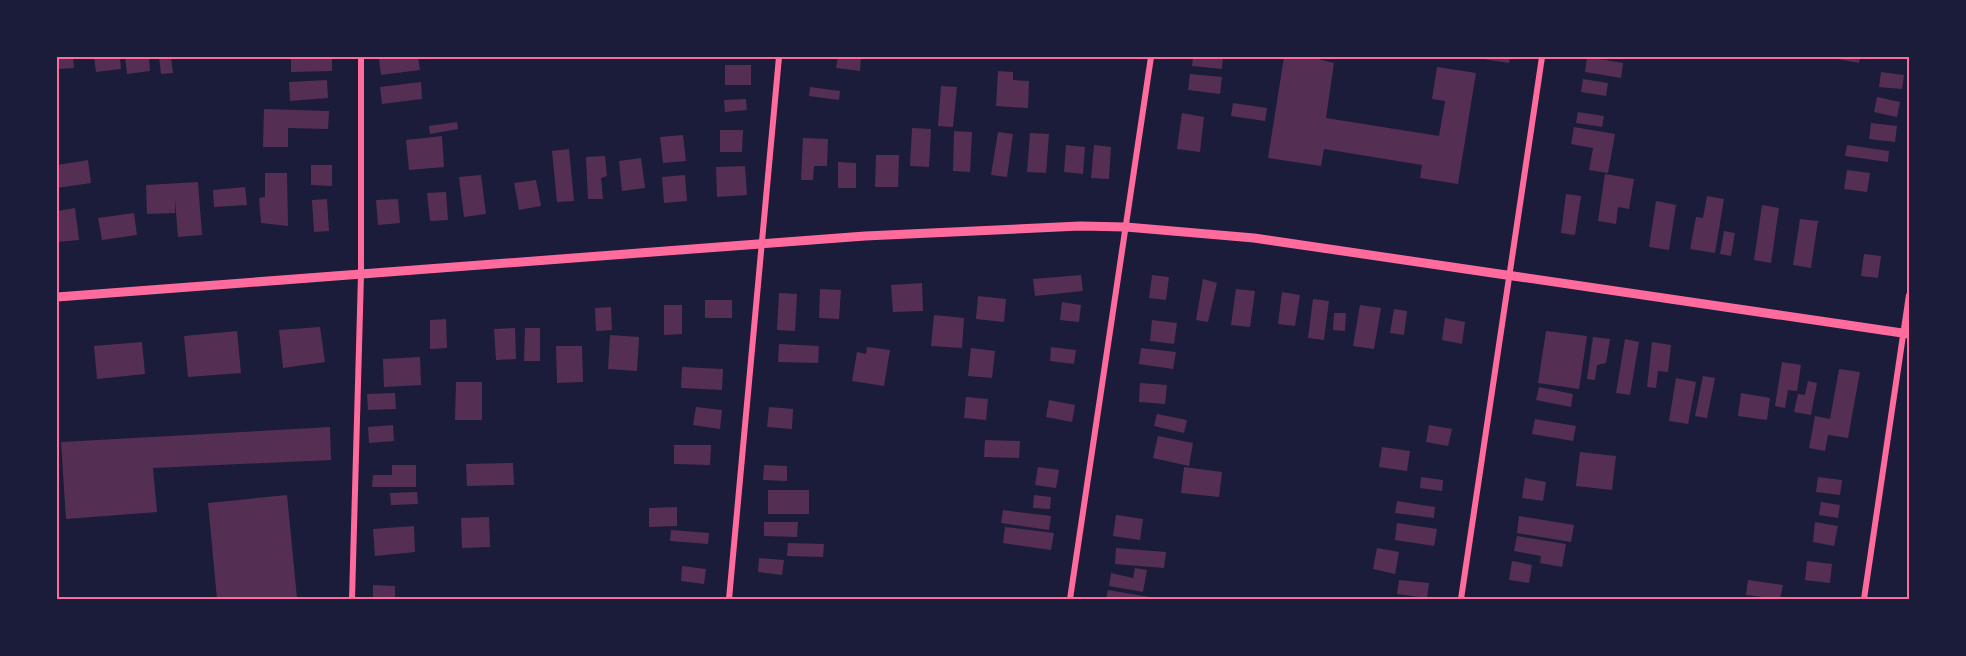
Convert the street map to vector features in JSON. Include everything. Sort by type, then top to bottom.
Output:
[{"type":"street","points":[[352,599],[362,275],[361,57]]},
{"type":"street","points":[[729,599],[779,57]]},
{"type":"street","points":[[1070,599],[1150,57]]},
{"type":"street","points":[[1461,599],[1542,57]]},
{"type":"street","points":[[57,297],[761,244],[966,231],[1126,227],[1254,238],[1906,333]]},
{"type":"street","points":[[1864,599],[1906,333],[1909,295]]},
{"type":"building","points":[[57,57],[73,57],[74,68],[57,69]]},
{"type":"building","points":[[94,57],[120,57],[121,69],[96,72]]},
{"type":"building","points":[[125,57],[149,57],[150,71],[127,74]]},
{"type":"building","points":[[159,57],[171,57],[173,73],[161,74]]},
{"type":"building","points":[[291,57],[332,57],[332,71],[291,72]]},
{"type":"building","points":[[418,57],[420,70],[381,75],[379,59]]},
{"type":"building","points":[[838,57],[861,57],[860,71],[836,68]]},
{"type":"building","points":[[1193,57],[1223,57],[1222,69],[1192,66]]},
{"type":"building","points":[[1284,57],[1311,57],[1334,63],[1326,118],[1439,136],[1445,101],[1432,99],[1437,67],[1476,73],[1458,184],[1420,178],[1422,165],[1324,149],[1321,166],[1268,158]]},
{"type":"building","points":[[1470,57],[1510,57],[1509,63]]},
{"type":"building","points":[[1587,57],[1623,63],[1621,78],[1585,72]]},
{"type":"building","points":[[1827,57],[1860,57],[1859,63]]},
{"type":"building","points":[[725,65],[751,65],[751,85],[725,85]]},
{"type":"building","points":[[998,71],[1013,72],[1013,80],[1029,81],[1028,108],[996,106]]},
{"type":"building","points":[[1881,72],[1904,75],[1902,89],[1879,87]]},
{"type":"building","points":[[1190,74],[1222,77],[1220,94],[1188,90]]},
{"type":"building","points":[[1583,79],[1608,83],[1606,96],[1581,92]]},
{"type":"building","points":[[327,80],[328,98],[290,101],[289,82]]},
{"type":"building","points":[[421,82],[422,99],[382,104],[380,87]]},
{"type":"building","points":[[941,86],[957,87],[953,127],[938,126]]},
{"type":"building","points":[[810,87],[840,91],[839,100],[809,96]]},
{"type":"building","points":[[1877,97],[1900,102],[1897,117],[1874,112]]},
{"type":"building","points":[[746,99],[747,110],[725,112],[724,100]]},
{"type":"building","points":[[1233,103],[1267,108],[1265,121],[1231,116]]},
{"type":"building","points":[[264,109],[329,111],[328,129],[288,128],[288,147],[263,147]]},
{"type":"building","points":[[1578,112],[1604,116],[1602,127],[1576,123]]},
{"type":"building","points":[[1182,113],[1204,117],[1200,152],[1177,149]]},
{"type":"building","points":[[457,122],[458,129],[430,134],[429,126]]},
{"type":"building","points":[[1871,123],[1897,126],[1895,142],[1869,139]]},
{"type":"building","points":[[1574,127],[1615,134],[1608,173],[1589,170],[1593,148],[1571,144]]},
{"type":"building","points":[[912,128],[931,129],[929,167],[910,166]]},
{"type":"building","points":[[720,130],[743,130],[742,152],[720,152]]},
{"type":"building","points":[[954,131],[972,132],[970,172],[953,171]]},
{"type":"building","points":[[998,132],[1013,134],[1007,177],[991,175]]},
{"type":"building","points":[[1030,133],[1049,134],[1046,173],[1027,172]]},
{"type":"building","points":[[683,135],[686,161],[663,163],[660,137]]},
{"type":"building","points":[[442,136],[444,167],[409,170],[406,140]]},
{"type":"building","points":[[803,138],[828,139],[827,166],[814,166],[813,180],[801,180]]},
{"type":"building","points":[[1066,145],[1085,147],[1083,174],[1064,172]]},
{"type":"building","points":[[1094,145],[1111,147],[1109,179],[1091,178]]},
{"type":"building","points":[[1847,145],[1889,151],[1888,162],[1845,156]]},
{"type":"building","points":[[569,149],[574,201],[557,202],[552,151]]},
{"type":"building","points":[[876,155],[899,155],[898,187],[875,187]]},
{"type":"building","points":[[605,156],[607,176],[601,178],[603,199],[588,199],[586,157]]},
{"type":"building","points":[[641,158],[645,188],[622,191],[619,161]]},
{"type":"building","points":[[88,160],[91,183],[57,188],[57,165]]},
{"type":"building","points":[[838,162],[856,163],[856,188],[838,188]]},
{"type":"building","points":[[311,165],[332,165],[332,186],[311,185]]},
{"type":"building","points":[[745,166],[747,195],[717,197],[716,167]]},
{"type":"building","points":[[1847,170],[1870,173],[1867,192],[1844,189]]},
{"type":"building","points":[[265,173],[287,173],[288,226],[261,223],[259,198],[265,197]]},
{"type":"building","points":[[1605,174],[1634,179],[1629,209],[1618,207],[1616,224],[1598,221]]},
{"type":"building","points":[[481,175],[486,214],[464,217],[459,177]]},
{"type":"building","points":[[685,175],[687,201],[664,203],[662,177]]},
{"type":"building","points":[[536,180],[541,206],[519,210],[514,183]]},
{"type":"building","points":[[198,182],[202,235],[178,237],[175,200],[175,213],[147,214],[146,185]]},
{"type":"building","points":[[245,187],[247,205],[214,207],[213,190]]},
{"type":"building","points":[[446,192],[448,220],[430,221],[427,193]]},
{"type":"building","points":[[1566,194],[1581,196],[1575,235],[1561,233]]},
{"type":"building","points":[[1707,196],[1724,199],[1715,253],[1690,249],[1696,217],[1703,218]]},
{"type":"building","points":[[327,199],[329,231],[314,232],[312,200]]},
{"type":"building","points":[[398,199],[400,223],[378,225],[376,200]]},
{"type":"building","points":[[1656,201],[1676,205],[1669,250],[1649,247]]},
{"type":"building","points":[[1762,205],[1779,208],[1771,263],[1754,260]]},
{"type":"building","points":[[75,208],[79,240],[57,242],[57,211]]},
{"type":"building","points":[[134,213],[137,235],[102,240],[98,218]]},
{"type":"building","points":[[1800,219],[1818,221],[1811,268],[1793,265]]},
{"type":"building","points":[[1724,231],[1735,233],[1731,256],[1720,254]]},
{"type":"building","points":[[1864,254],[1881,256],[1878,278],[1861,276]]},
{"type":"building","points":[[1081,275],[1083,291],[1035,296],[1033,279]]},
{"type":"building","points":[[1152,275],[1169,277],[1166,300],[1149,298]]},
{"type":"building","points":[[1203,279],[1217,283],[1208,322],[1196,320]]},
{"type":"building","points":[[922,283],[923,311],[893,312],[891,285]]},
{"type":"building","points":[[820,289],[841,290],[839,319],[819,318]]},
{"type":"building","points":[[1236,289],[1255,291],[1250,327],[1231,325]]},
{"type":"building","points":[[1282,292],[1300,295],[1295,326],[1278,324]]},
{"type":"building","points":[[779,293],[797,294],[795,331],[777,330]]},
{"type":"building","points":[[978,296],[1006,299],[1004,322],[976,319]]},
{"type":"building","points":[[1313,299],[1329,301],[1324,340],[1308,338]]},
{"type":"building","points":[[705,300],[732,300],[732,318],[705,318]]},
{"type":"building","points":[[1062,302],[1081,305],[1079,322],[1060,320]]},
{"type":"building","points":[[664,305],[682,305],[682,334],[664,335]]},
{"type":"building","points":[[1360,305],[1381,308],[1374,349],[1353,346]]},
{"type":"building","points":[[611,307],[612,330],[596,331],[595,308]]},
{"type":"building","points":[[1394,309],[1407,311],[1404,335],[1390,333]]},
{"type":"building","points":[[1334,313],[1346,313],[1345,331],[1333,330]]},
{"type":"building","points":[[934,315],[964,318],[962,348],[931,346]]},
{"type":"building","points":[[1445,318],[1465,322],[1462,344],[1442,340]]},
{"type":"building","points":[[446,319],[447,348],[430,349],[430,320]]},
{"type":"building","points":[[1152,320],[1177,323],[1174,344],[1150,341]]},
{"type":"building","points":[[320,327],[325,362],[283,368],[279,330]]},
{"type":"building","points":[[515,328],[516,359],[496,360],[494,329]]},
{"type":"building","points":[[525,328],[540,328],[540,361],[524,361]]},
{"type":"building","points":[[237,331],[241,373],[188,377],[184,336]]},
{"type":"building","points":[[1546,331],[1587,336],[1579,389],[1538,383]]},
{"type":"building","points":[[610,335],[639,337],[637,371],[608,369]]},
{"type":"building","points":[[1593,337],[1610,339],[1606,363],[1597,365],[1595,380],[1587,379]]},
{"type":"building","points":[[1625,339],[1639,342],[1630,395],[1616,393]]},
{"type":"building","points":[[142,342],[145,374],[97,379],[94,346]]},
{"type":"building","points":[[1652,342],[1671,345],[1668,372],[1658,371],[1656,388],[1647,387]]},
{"type":"building","points":[[779,344],[819,346],[818,363],[778,362]]},
{"type":"building","points":[[556,346],[582,346],[583,382],[557,383]]},
{"type":"building","points":[[867,347],[890,350],[884,386],[852,381],[857,352],[866,354]]},
{"type":"building","points":[[1051,347],[1076,350],[1074,364],[1050,361]]},
{"type":"building","points":[[971,348],[995,351],[992,378],[968,376]]},
{"type":"building","points":[[1141,348],[1176,352],[1173,369],[1139,364]]},
{"type":"building","points":[[420,357],[421,385],[384,387],[383,359]]},
{"type":"building","points":[[1782,362],[1801,365],[1797,391],[1788,390],[1785,408],[1775,406]]},
{"type":"building","points":[[682,367],[723,369],[722,390],[681,388]]},
{"type":"building","points":[[1839,369],[1860,372],[1848,438],[1828,435],[1825,451],[1809,448],[1815,416],[1830,419]]},
{"type":"building","points":[[1703,376],[1715,378],[1707,418],[1695,416]]},
{"type":"building","points":[[1676,378],[1696,382],[1688,424],[1669,421]]},
{"type":"building","points":[[1808,381],[1817,383],[1811,415],[1794,412],[1798,394],[1805,395]]},
{"type":"building","points":[[456,382],[482,382],[482,420],[455,420]]},
{"type":"building","points":[[1140,383],[1167,385],[1165,404],[1139,402]]},
{"type":"building","points":[[1539,387],[1573,394],[1571,407],[1536,400]]},
{"type":"building","points":[[395,393],[396,409],[368,410],[367,394]]},
{"type":"building","points":[[1741,393],[1770,398],[1767,420],[1738,416]]},
{"type":"building","points":[[966,397],[988,399],[986,420],[964,418]]},
{"type":"building","points":[[1049,400],[1075,405],[1072,422],[1046,417]]},
{"type":"building","points":[[696,407],[722,410],[720,429],[693,425]]},
{"type":"building","points":[[769,407],[793,409],[792,429],[767,427]]},
{"type":"building","points":[[1157,414],[1187,420],[1184,433],[1154,426]]},
{"type":"building","points":[[1535,419],[1576,426],[1573,441],[1532,434]]},
{"type":"building","points":[[393,425],[394,441],[369,443],[368,427]]},
{"type":"building","points":[[1429,425],[1452,429],[1448,446],[1426,442]]},
{"type":"building","points":[[330,427],[331,460],[153,468],[157,512],[66,519],[61,442]]},
{"type":"building","points":[[1158,436],[1193,443],[1189,466],[1153,458]]},
{"type":"building","points":[[985,440],[1020,441],[1019,458],[984,457]]},
{"type":"building","points":[[674,445],[711,445],[710,465],[674,464]]},
{"type":"building","points":[[1382,447],[1410,451],[1407,471],[1379,467]]},
{"type":"building","points":[[1580,452],[1616,456],[1612,490],[1576,486]]},
{"type":"building","points":[[513,463],[514,485],[467,486],[466,464]]},
{"type":"building","points":[[392,465],[416,465],[416,487],[372,487],[373,475],[392,475]]},
{"type":"building","points":[[764,465],[787,466],[787,481],[763,480]]},
{"type":"building","points":[[1038,467],[1059,470],[1056,488],[1035,485]]},
{"type":"building","points":[[1184,467],[1222,472],[1219,497],[1181,493]]},
{"type":"building","points":[[1421,477],[1443,480],[1442,491],[1420,488]]},
{"type":"building","points":[[1818,477],[1842,480],[1840,495],[1816,492]]},
{"type":"building","points":[[1525,478],[1546,482],[1543,501],[1522,498]]},
{"type":"building","points":[[768,490],[809,490],[809,514],[768,514]]},
{"type":"building","points":[[417,492],[418,504],[391,505],[390,493]]},
{"type":"building","points":[[287,495],[297,598],[217,599],[208,503]]},
{"type":"building","points":[[1034,495],[1051,497],[1050,509],[1033,508]]},
{"type":"building","points":[[1397,501],[1435,507],[1434,518],[1395,513]]},
{"type":"building","points":[[1821,502],[1840,505],[1838,518],[1819,515]]},
{"type":"building","points":[[677,507],[677,526],[649,527],[649,508]]},
{"type":"building","points":[[1003,510],[1051,516],[1049,530],[1001,523]]},
{"type":"building","points":[[1116,515],[1143,519],[1140,540],[1113,536]]},
{"type":"building","points":[[1519,516],[1574,525],[1571,542],[1517,533]]},
{"type":"building","points":[[489,517],[490,547],[462,548],[461,518]]},
{"type":"building","points":[[764,522],[798,522],[797,537],[764,536]]},
{"type":"building","points":[[1815,522],[1838,526],[1834,546],[1813,542]]},
{"type":"building","points":[[1397,523],[1437,529],[1434,546],[1395,540]]},
{"type":"building","points":[[414,526],[415,552],[375,556],[373,529]]},
{"type":"building","points":[[1005,527],[1054,533],[1051,550],[1003,543]]},
{"type":"building","points":[[671,530],[709,533],[708,544],[670,541]]},
{"type":"building","points":[[1517,536],[1566,544],[1562,567],[1540,563],[1541,556],[1514,551]]},
{"type":"building","points":[[788,543],[824,544],[823,557],[787,556]]},
{"type":"building","points":[[1116,548],[1166,552],[1164,568],[1115,564]]},
{"type":"building","points":[[1377,548],[1399,552],[1395,574],[1373,569]]},
{"type":"building","points":[[759,558],[784,560],[782,575],[758,572]]},
{"type":"building","points":[[1512,561],[1532,565],[1529,583],[1509,580]]},
{"type":"building","points":[[1807,561],[1832,564],[1830,583],[1805,580]]},
{"type":"building","points":[[682,566],[706,569],[704,584],[681,581]]},
{"type":"building","points":[[1135,568],[1147,570],[1143,592],[1109,586],[1111,573],[1133,578]]},
{"type":"building","points":[[1399,580],[1429,583],[1427,598],[1397,594]]},
{"type":"building","points":[[1748,580],[1783,585],[1780,599],[1746,595]]},
{"type":"building","points":[[373,585],[395,586],[395,598],[373,598]]},
{"type":"building","points":[[1108,590],[1155,598],[1155,599],[1106,599]]}]
